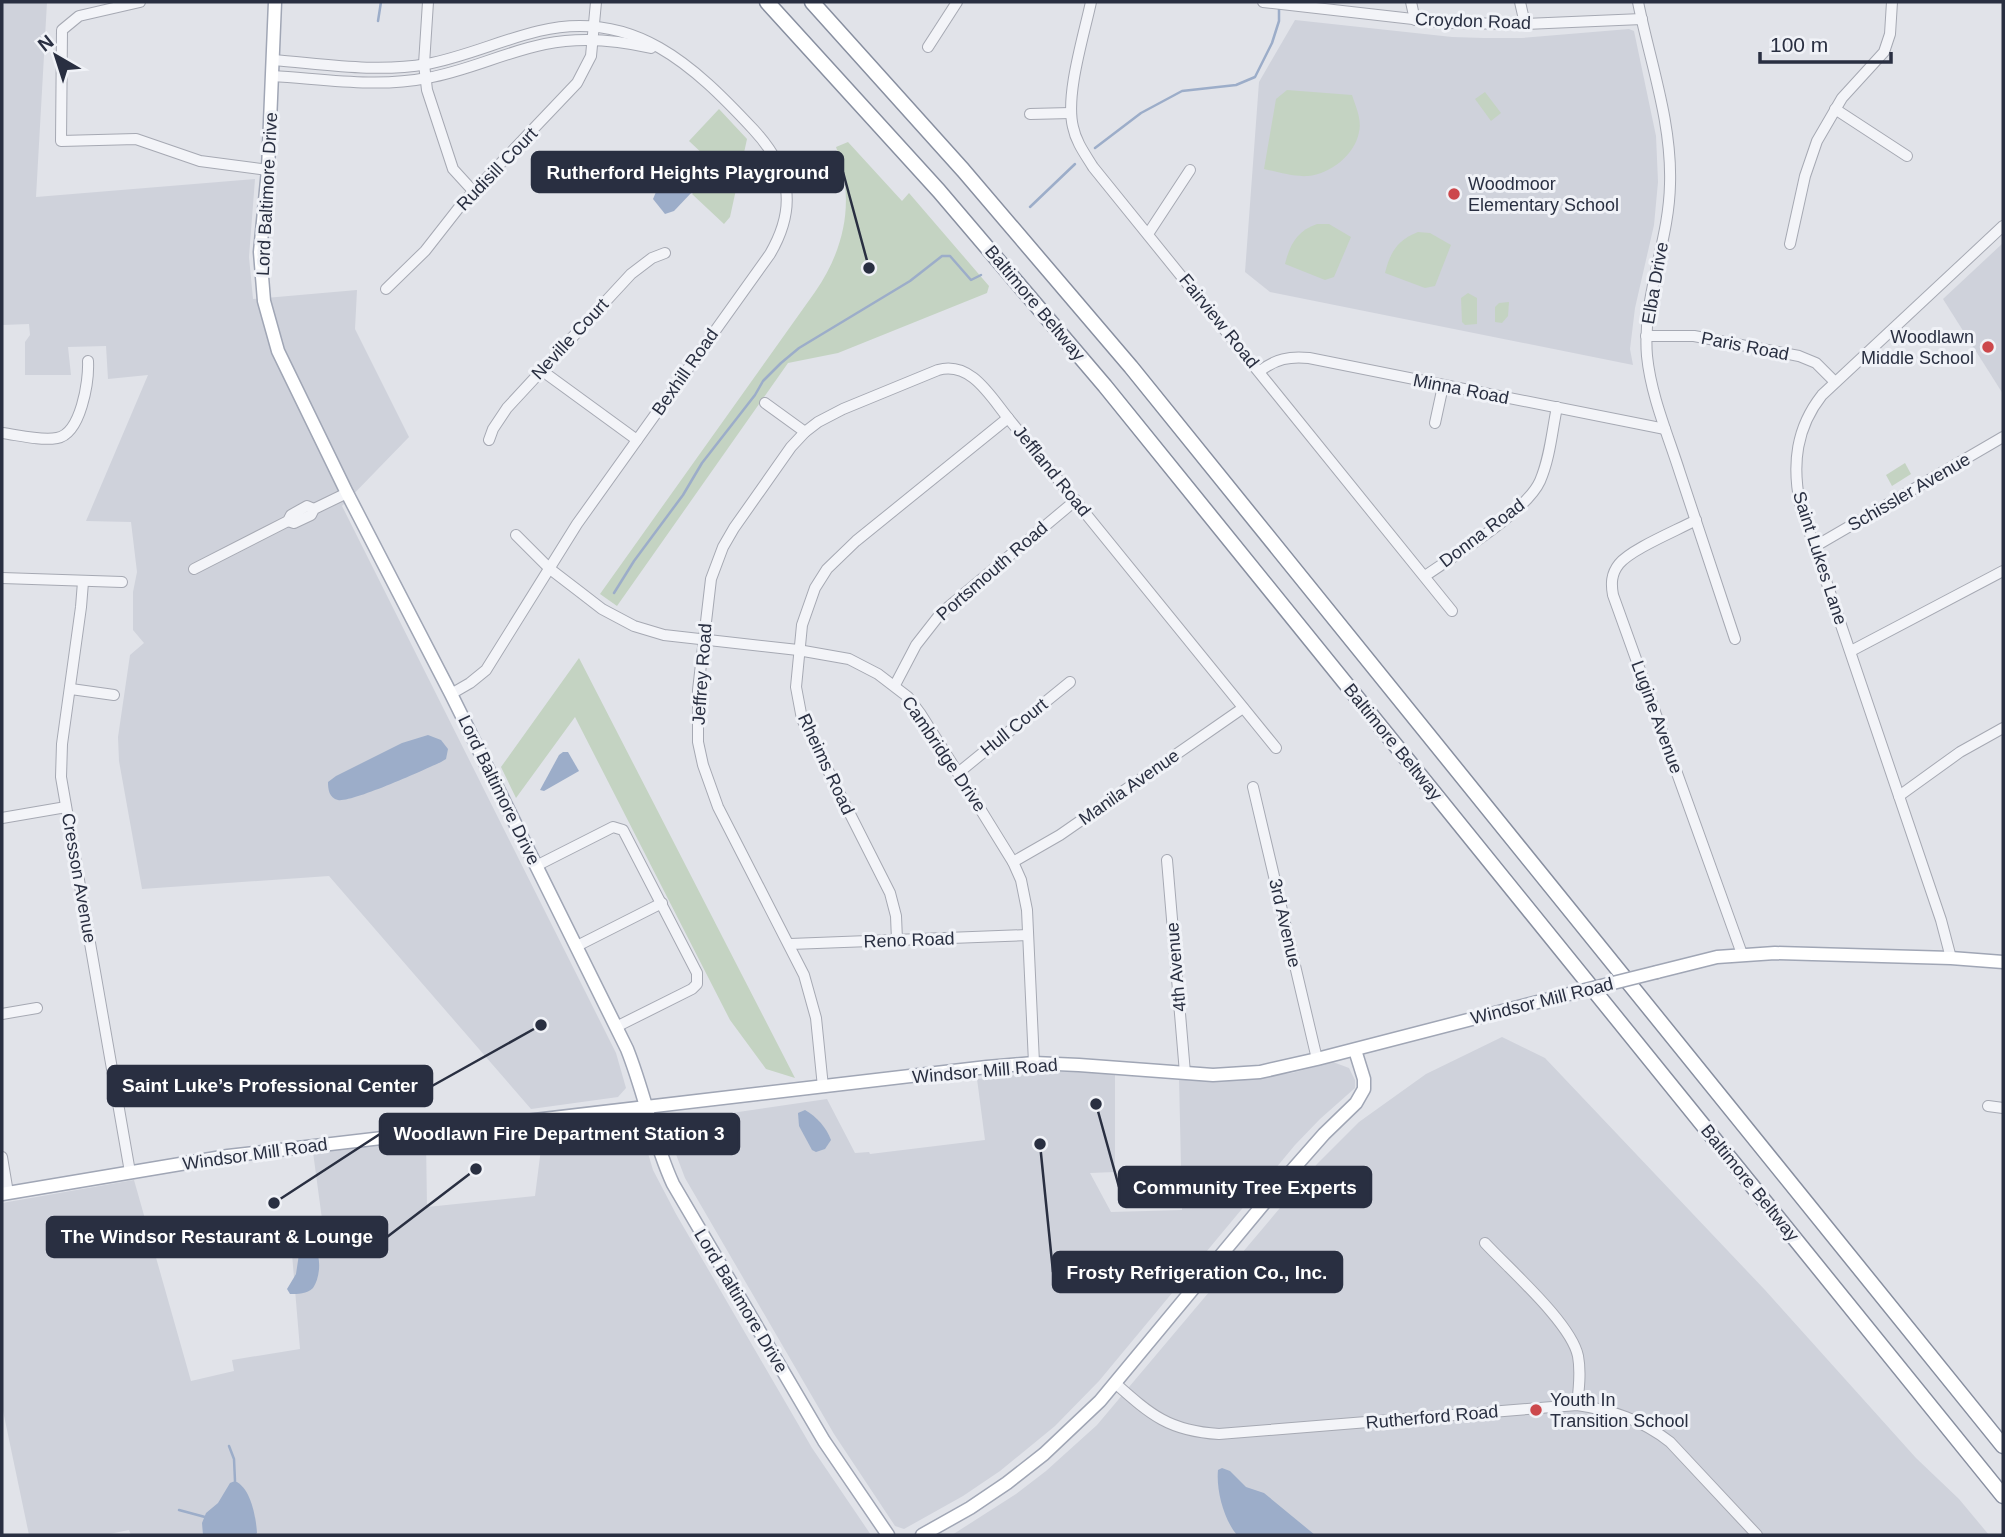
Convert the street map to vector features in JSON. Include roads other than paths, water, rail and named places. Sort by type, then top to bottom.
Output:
[{"type":"highway","name":"Baltimore Beltway","points":[[767,2],[939,191],[1105,386],[2003,1496]]},
{"type":"highway","name":"Baltimore Beltway","points":[[812,2],[946,151],[1131,367],[2003,1446]]},
{"type":"main road","name":"Lord Baltimore Drive","points":[[275,2],[268,170],[260,252],[269,325],[287,373],[451,694],[616,1027],[636,1070],[664,1165],[680,1196],[830,1450],[888,1535]]},
{"type":"main road","name":"Windsor Mill Road","points":[[5,1193],[228,1156],[1034,1063],[1233,1075],[1273,1069],[1355,1050],[1687,964],[1742,954],[1824,953],[2003,962]]},
{"type":"main road","points":[[922,1535],[970,1508],[1035,1461],[1115,1383],[1304,1155],[1356,1103],[1364,1089],[1364,1079],[1355,1050]]},
{"type":"street","points":[[140,2],[79,16],[62,30],[61,141],[136,139],[200,161],[268,170]]},
{"type":"street","points":[[428,2],[424,64],[427,90],[453,169],[474,192]]},
{"type":"street","name":"Rudisill Court","points":[[386,289],[425,251],[448,220],[577,83],[591,56],[596,2]]},
{"type":"street","points":[[928,47],[957,2]]},
{"type":"street","name":"Fairview Road","points":[[1091,2],[1071,97],[1072,125],[1082,150],[1452,611]]},
{"type":"street","points":[[1411,2],[1415,20]]},
{"type":"street","points":[[1520,2],[1525,24]]},
{"type":"street","name":"Elba Drive","points":[[1638,2],[1668,134],[1671,185],[1666,229],[1650,296],[1646,336],[1650,374],[1665,429],[1735,639]]},
{"type":"street","points":[[1790,244],[1811,158],[1835,109],[1884,52],[1890,34],[1892,2]]},
{"type":"street","name":"Croydon Road","points":[[1272,3],[1448,23],[1525,24],[1642,19]]},
{"type":"street","name":"Bexhill Road","points":[[273,60],[368,68],[424,64],[447,60],[541,30],[559,27],[618,30],[640,38],[686,64],[712,86],[773,152],[785,179],[787,202],[784,224],[770,254],[577,524],[486,670],[451,694]]},
{"type":"street","name":"Bexhill Road","points":[[273,76],[367,82],[425,79],[544,44],[593,40],[639,45],[665,52]]},
{"type":"street","points":[[1835,109],[1907,156]]},
{"type":"street","points":[[1030,114],[1071,113]]},
{"type":"street","points":[[1147,234],[1190,170]]},
{"type":"street","name":"Saint Lukes Lane","points":[[1951,958],[1946,934],[1800,504],[1795,463],[1804,424],[1812,407],[1835,382],[2003,226]]},
{"type":"street","name":"Neville Court","points":[[489,440],[507,408],[631,274],[652,258],[665,253]]},
{"type":"street","name":"Paris Road","points":[[1646,336],[1694,336],[1799,356],[1816,363],[1835,382]]},
{"type":"street","name":"Minna Road","points":[[1260,371],[1278,360],[1297,356],[1665,429]]},
{"type":"street","points":[[2,433],[56,438],[68,432],[78,415],[84,394],[89,373],[88,361]]},
{"type":"street","name":"Jeffland Road","points":[[805,432],[836,412],[948,368],[957,368],[972,376],[1276,748]]},
{"type":"street","points":[[541,370],[637,440]]},
{"type":"street","points":[[1434,423],[1443,386]]},
{"type":"street","points":[[765,403],[805,432]]},
{"type":"street","name":"Donna Road","points":[[1425,576],[1527,501],[1540,481],[1557,407]]},
{"type":"street","name":"Rheims Road","points":[[897,940],[894,904],[890,893],[802,719],[796,687],[798,650],[806,607],[833,562],[1008,418]]},
{"type":"street","name":"Jeffrey Road","points":[[805,432],[791,447],[723,547],[711,579],[697,718],[703,765],[718,807],[804,975],[817,1018],[822,1087]]},
{"type":"street","name":"Schissler Avenue","points":[[1814,547],[2003,437]]},
{"type":"street","points":[[194,569],[288,521],[294,523],[311,515],[314,509],[347,493]]},
{"type":"street","name":"Portsmouth Road","points":[[895,685],[916,645],[941,613],[1076,500]]},
{"type":"street","name":"Lugine Avenue","points":[[1696,520],[1621,561],[1613,575],[1613,595],[1742,954]]},
{"type":"street","name":"Cambridge Drive","points":[[516,535],[550,569],[603,609],[634,626],[664,635],[798,650],[849,659],[895,685],[920,712],[958,773],[1013,862],[1025,894],[1034,1063]]},
{"type":"street","points":[[1851,651],[2003,570]]},
{"type":"street","points":[[2,578],[122,582]]},
{"type":"street","name":"Cresson Avenue","points":[[83,582],[61,761],[66,807],[130,1172]]},
{"type":"street","name":"Hull Court","points":[[958,773],[1070,682]]},
{"type":"street","points":[[71,689],[114,695]]},
{"type":"street","name":"Manila Avenue","points":[[1013,862],[1060,835],[1243,708]]},
{"type":"street","points":[[1899,796],[1960,752],[2003,727]]},
{"type":"street","name":"3rd Avenue","points":[[1253,787],[1317,1059]]},
{"type":"street","points":[[2,818],[66,807]]},
{"type":"street","points":[[536,866],[613,827],[618,828],[627,836],[697,973],[696,984],[616,1027]]},
{"type":"street","name":"4th Avenue","points":[[1167,860],[1185,1073]]},
{"type":"street","points":[[577,946],[662,903]]},
{"type":"street","name":"Reno Road","points":[[790,944],[1028,935]]},
{"type":"street","points":[[2,1014],[37,1008]]},
{"type":"street","points":[[1989,1106],[2003,1108]]},
{"type":"street","points":[[2,1157],[5,1193]]},
{"type":"street","points":[[1485,1243],[1556,1317],[1573,1341],[1579,1366],[1577,1405]]},
{"type":"street","name":"Rutherford Road","points":[[1115,1383],[1139,1405],[1172,1426],[1186,1431],[1219,1434],[1577,1405],[1615,1413],[1655,1430],[1686,1458],[1757,1535]]},
{"type":"water","points":[[698,152],[711,166],[712,171],[674,211],[665,214],[653,199],[656,192],[692,154]]},
{"type":"water","points":[[428,735],[441,740],[448,749],[446,759],[345,800],[335,799],[331,795],[328,782],[336,776],[402,743]]},
{"type":"water","points":[[568,752],[579,771],[544,791],[540,790],[559,755]]},
{"type":"water","points":[[805,1110],[821,1123],[829,1135],[831,1140],[825,1149],[816,1152],[812,1150],[799,1126],[798,1113]]},
{"type":"water","points":[[308,1247],[317,1252],[317,1279],[313,1288],[308,1291],[290,1294],[287,1289],[296,1274],[299,1254],[303,1248]]},
{"type":"water","points":[[1222,1468],[1230,1471],[1246,1487],[1264,1493],[1315,1535],[1237,1535],[1228,1521],[1220,1495],[1218,1470]]},
{"type":"water","points":[[235,1481],[249,1496],[257,1533],[203,1535],[202,1523],[206,1513],[218,1503],[230,1483]]},
{"type":"waterway","points":[[378,21],[381,2]]},
{"type":"waterway","points":[[1095,148],[1141,113],[1182,91],[1236,85],[1255,77],[1272,43],[1279,21],[1279,6]]},
{"type":"waterway","points":[[1030,207],[1075,164]]},
{"type":"waterway","points":[[614,593],[683,495],[702,463],[763,381],[781,363],[799,348],[910,281],[942,256],[950,256],[971,280],[981,275]]},
{"type":"waterway","points":[[229,1446],[234,1459],[235,1481]]},
{"type":"waterway","points":[[179,1510],[205,1517]]},
{"type":"place","name":"Woodmoor Elementary School","points":[[1454,194]]},
{"type":"place","name":"Rutherford Heights Playground","points":[[869,268]]},
{"type":"place","name":"Woodlawn Middle School","points":[[1988,347]]},
{"type":"place","name":"Saint Luke’s Professional Center","points":[[541,1025]]},
{"type":"place","name":"Community Tree Experts","points":[[1096,1104]]},
{"type":"place","name":"Frosty Refrigeration Co., Inc.","points":[[1040,1144]]},
{"type":"place","name":"The Windsor Restaurant & Lounge","points":[[476,1169]]},
{"type":"place","name":"Woodlawn Fire Department Station 3","points":[[274,1203]]},
{"type":"place","name":"Youth In Transition School","points":[[1536,1410]]}]
